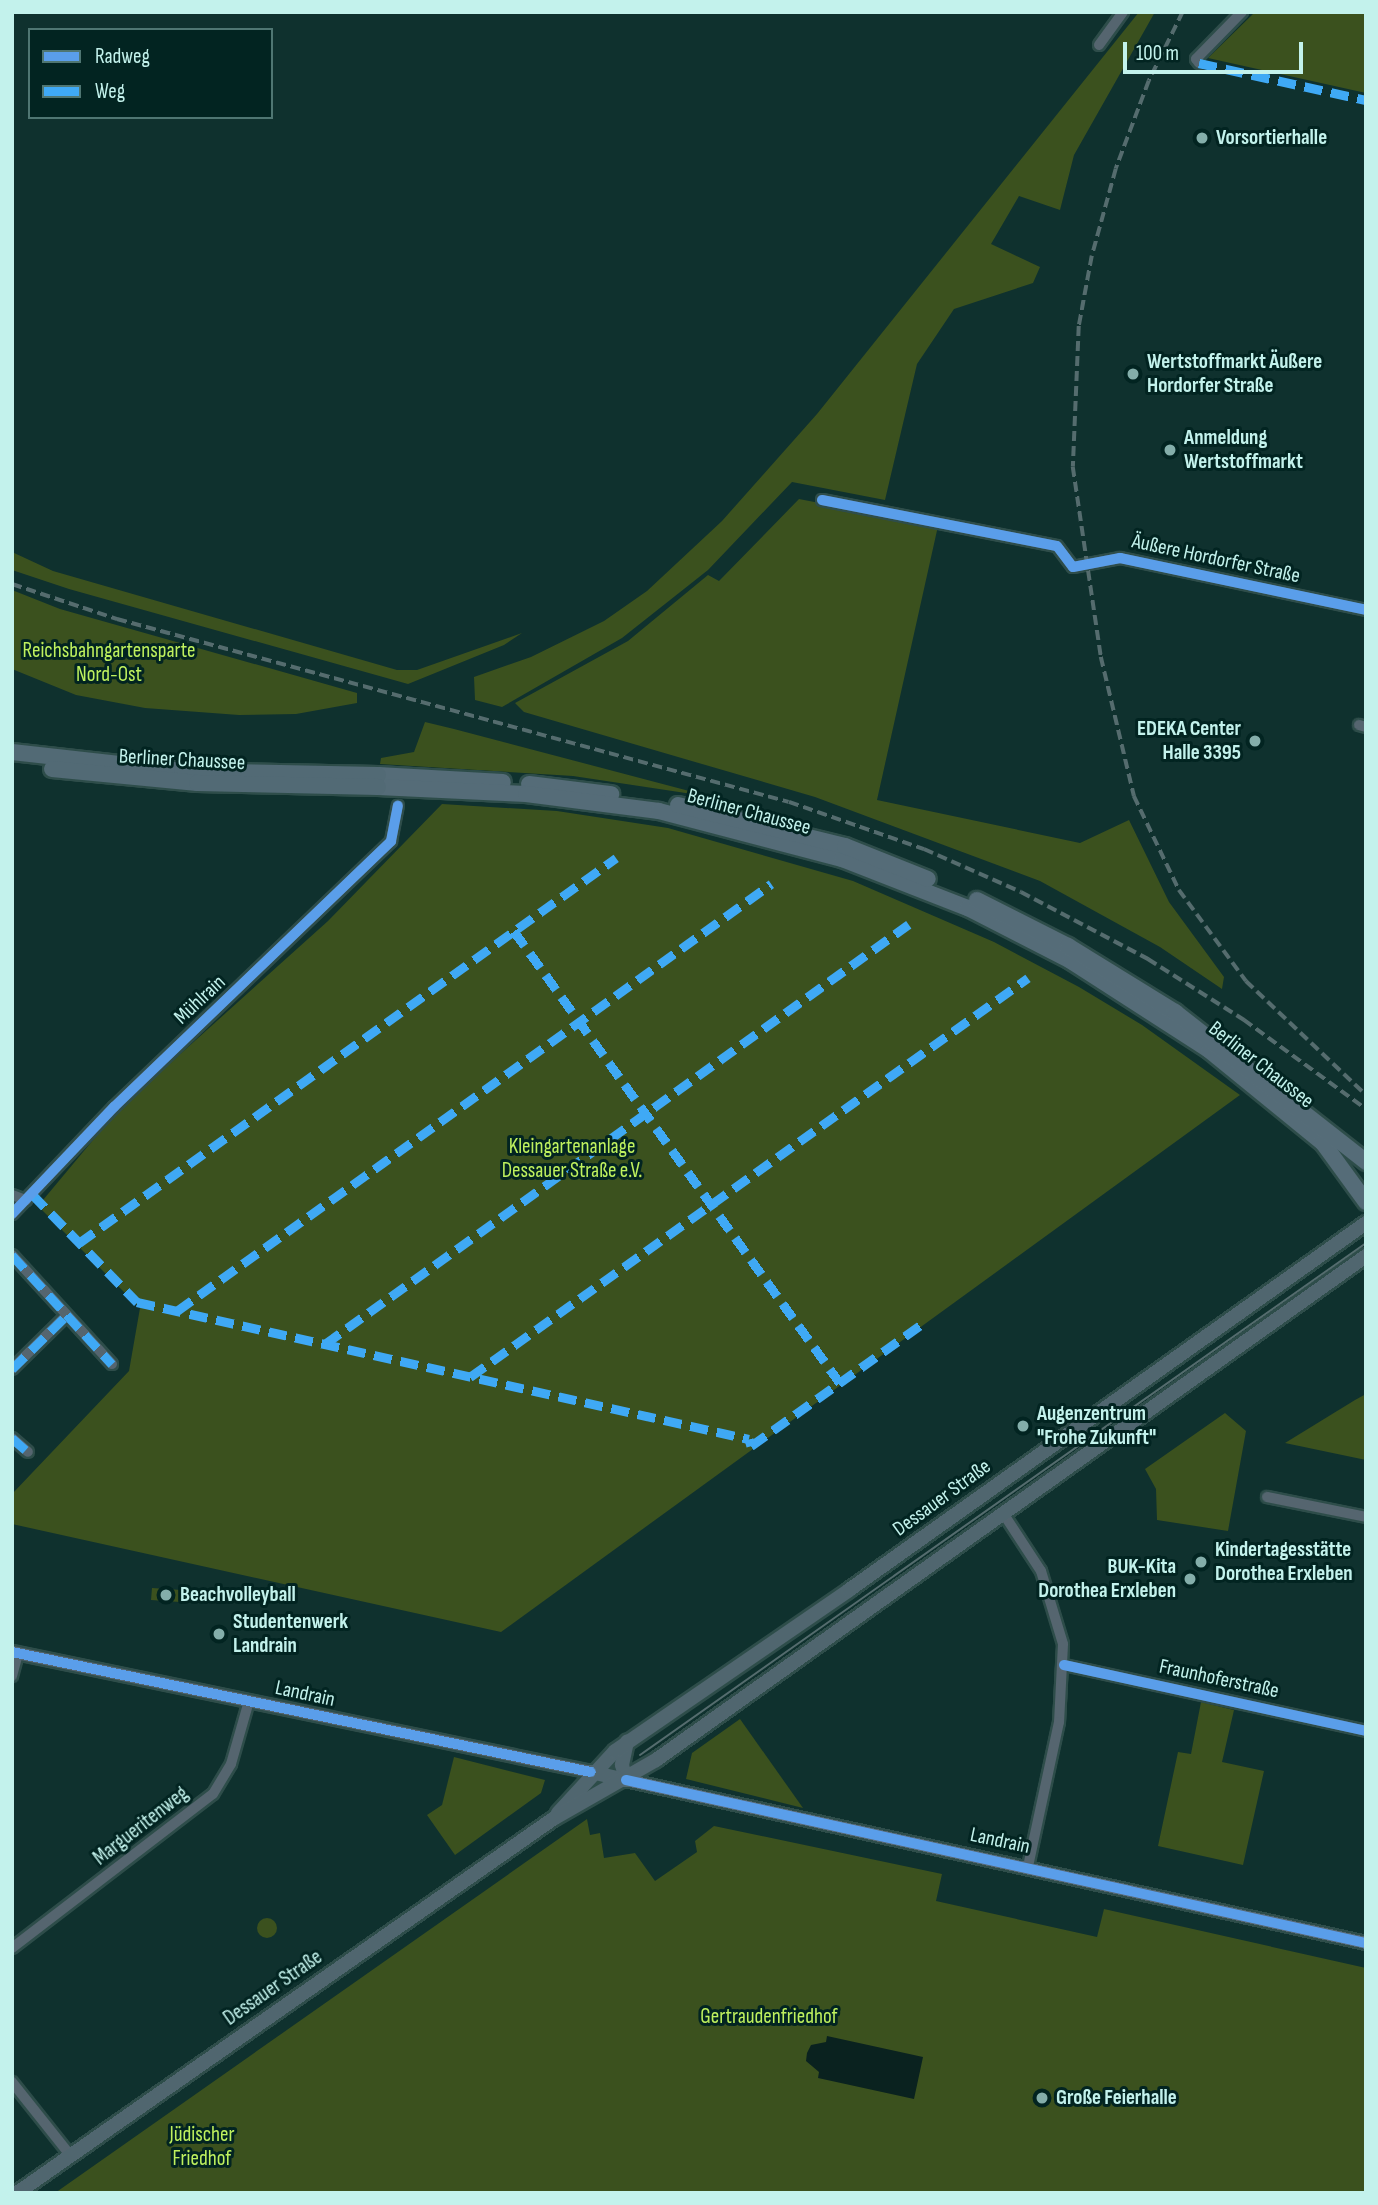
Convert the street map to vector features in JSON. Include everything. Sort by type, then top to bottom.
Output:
[{"type":"highway","name":"Berliner Chaussee","points":[[12,752],[182,771],[378,781]]},
{"type":"highway","name":"Berliner Chaussee","points":[[12,762],[121,779],[378,781]]},
{"type":"main road","name":"Berliner Chaussee","points":[[378,781],[562,787],[663,802],[774,826],[872,857],[1023,922],[1139,988],[1220,1044],[1366,1162]]},
{"type":"main road","name":"Berliner Chaussee","points":[[378,781],[526,794],[659,811],[842,859],[968,908],[1095,975],[1209,1050],[1323,1143],[1366,1202]]},
{"type":"main road","name":"Dessauer Straße","points":[[553,1819],[590,1772],[627,1742],[1366,1223]]},
{"type":"main road","name":"Dessauer Straße","points":[[17,2193],[553,1819],[626,1780],[1366,1256]]},
{"type":"main road","points":[[590,1772],[626,1780],[622,1765],[627,1742]]},
{"type":"street","points":[[1099,45],[1123,12]]},
{"type":"street","points":[[1199,63],[1196,59],[1242,12]]},
{"type":"street","name":"Äußere Hordorfer Straße","points":[[822,500],[1056,546],[1073,567],[1120,558],[1366,610]]},
{"type":"street","name":"Mühlrain","points":[[12,1214],[114,1107],[391,841],[398,806]]},
{"type":"street","points":[[12,1195],[26,1200]]},
{"type":"street","points":[[12,1255],[112,1364]]},
{"type":"street","points":[[12,1369],[66,1316]]},
{"type":"street","points":[[12,1438],[28,1452]]},
{"type":"street","points":[[1267,1497],[1366,1517]]},
{"type":"street","points":[[1003,1513],[1047,1584],[1061,1632],[1064,1665],[1055,1746],[1028,1867]]},
{"type":"street","points":[[12,1675],[15,1652]]},
{"type":"street","name":"Landrain","points":[[15,1652],[590,1772]]},
{"type":"street","name":"Fraunhoferstraße","points":[[1064,1665],[1366,1731]]},
{"type":"street","name":"Margueritenweg","points":[[12,1948],[213,1794],[231,1764],[249,1701]]},
{"type":"street","name":"Landrain","points":[[626,1780],[1366,1943]]},
{"type":"street","points":[[12,2082],[70,2155]]},
{"type":"green space","points":[[1139,12],[1155,12],[1074,155],[1060,210],[1019,196],[991,244],[1040,267],[1033,283],[954,309],[917,364],[885,500],[792,482],[708,570],[622,638],[502,707],[475,700],[474,677],[531,657],[604,621],[647,591],[722,521],[817,414]]},
{"type":"green space","points":[[1255,12],[1366,12],[1366,93],[1208,58]]},
{"type":"green space","points":[[799,499],[938,526],[877,800],[1080,843],[1129,820],[1169,902],[1224,977],[1222,989],[1160,947],[1040,881],[815,797],[524,712],[515,703],[628,641],[708,575],[719,581]]},
{"type":"green space","points":[[12,552],[53,571],[397,670],[417,670],[522,633],[504,645],[408,684],[69,589],[12,570]]},
{"type":"green space","name":"Reichsbahngartensparte Nord-Ost","points":[[12,590],[60,609],[357,693],[357,703],[296,714],[239,715],[145,708],[76,695],[12,669]]},
{"type":"green space","points":[[425,722],[712,797],[573,776],[380,764],[381,758],[414,752]]},
{"type":"green space","name":"Kleingartenanlage Dessauer Straße e.V.","points":[[442,804],[557,811],[668,828],[853,881],[994,942],[1079,987],[1142,1025],[1240,1095],[501,1632],[12,1524],[12,1494],[129,1371],[140,1308],[38,1206],[118,1110],[328,921]]},
{"type":"green space","points":[[1366,1394],[1366,1460],[1285,1443],[1355,1400]]},
{"type":"green space","points":[[1225,1413],[1246,1431],[1228,1531],[1157,1520],[1156,1489],[1145,1469]]},
{"type":"green space","name":"Beachvolleyball","points":[[152,1588],[181,1590],[180,1602],[151,1600]]},
{"type":"green space","points":[[1201,1702],[1234,1710],[1222,1762],[1264,1771],[1243,1865],[1158,1846],[1178,1752],[1191,1754]]},
{"type":"green space","points":[[740,1719],[803,1808],[686,1779],[692,1753]]},
{"type":"green space","points":[[454,1757],[545,1780],[541,1793],[455,1855],[427,1815],[442,1805]]},
{"type":"green space","name":"Gertraudenfriedhof","points":[[587,1819],[590,1835],[600,1833],[604,1858],[635,1853],[655,1881],[697,1852],[695,1841],[714,1826],[942,1874],[936,1901],[1097,1937],[1104,1909],[1366,1968],[1366,2193],[55,2193]]},
{"type":"green space","points":[[267,1918],[274,1921],[277,1928],[274,1935],[267,1938],[260,1935],[257,1928],[260,1921]]},
{"type":"water","points":[[827,2036],[923,2057],[914,2099],[818,2078],[819,2072],[806,2061],[807,2053],[811,2045],[826,2042]]},
{"type":"tram line","points":[[640,1755],[1366,1243]]},
{"type":"railway","points":[[1183,12],[1149,81],[1116,169],[1092,256],[1079,326],[1073,467],[1101,657],[1134,796],[1179,890],[1246,981],[1366,1095]]},
{"type":"railway","points":[[12,584],[117,619],[789,802],[924,849],[1021,892],[1148,959],[1244,1020],[1366,1109]]},
{"type":"marked path","points":[[1199,63],[1366,100]]},
{"type":"marked path","points":[[79,1243],[616,858]]},
{"type":"marked path","points":[[177,1311],[771,884]]},
{"type":"marked path","points":[[325,1344],[909,924]]},
{"type":"marked path","points":[[514,931],[840,1383]]},
{"type":"marked path","points":[[470,1377],[1028,978]]},
{"type":"marked path","points":[[32,1194],[137,1302],[749,1439],[751,1446],[925,1322]]},
{"type":"marked path","points":[[12,1255],[112,1364]]},
{"type":"marked path","points":[[12,1369],[66,1316]]},
{"type":"marked path","points":[[12,1438],[28,1452]]},
{"type":"cycle path","points":[[822,500],[1057,546],[1073,567],[1120,558],[1366,610]]},
{"type":"cycle path","points":[[12,1214],[114,1107],[391,841],[398,806]]},
{"type":"cycle path","points":[[12,1652],[591,1772]]},
{"type":"cycle path","points":[[1064,1665],[1366,1731]]},
{"type":"cycle path","points":[[626,1780],[1366,1943]]},
{"type":"place","name":"Vorsortierhalle","points":[[1202,138]]},
{"type":"place","name":"Wertstoffmarkt Äußere Hordorfer Straße","points":[[1133,374]]},
{"type":"place","name":"Anmeldung Wertstoffmarkt","points":[[1170,450]]},
{"type":"place","name":"EDEKA Center Halle 3395","points":[[1255,741]]},
{"type":"place","name":"Augenzentrum \"Frohe Zukunft\"","points":[[1023,1426]]},
{"type":"place","name":"Kindertagesstätte Dorothea Erxleben","points":[[1201,1562]]},
{"type":"place","name":"BUK-Kita Dorothea Erxleben","points":[[1190,1579]]},
{"type":"place","name":"Beachvolleyball","points":[[166,1595]]},
{"type":"place","name":"Studentenwerk Landrain","points":[[219,1634]]},
{"type":"place","name":"Große Feierhalle","points":[[1042,2098]]},
{"type":"park label","name":"Jüdischer Friedhof","points":[[202,2147]]}]
